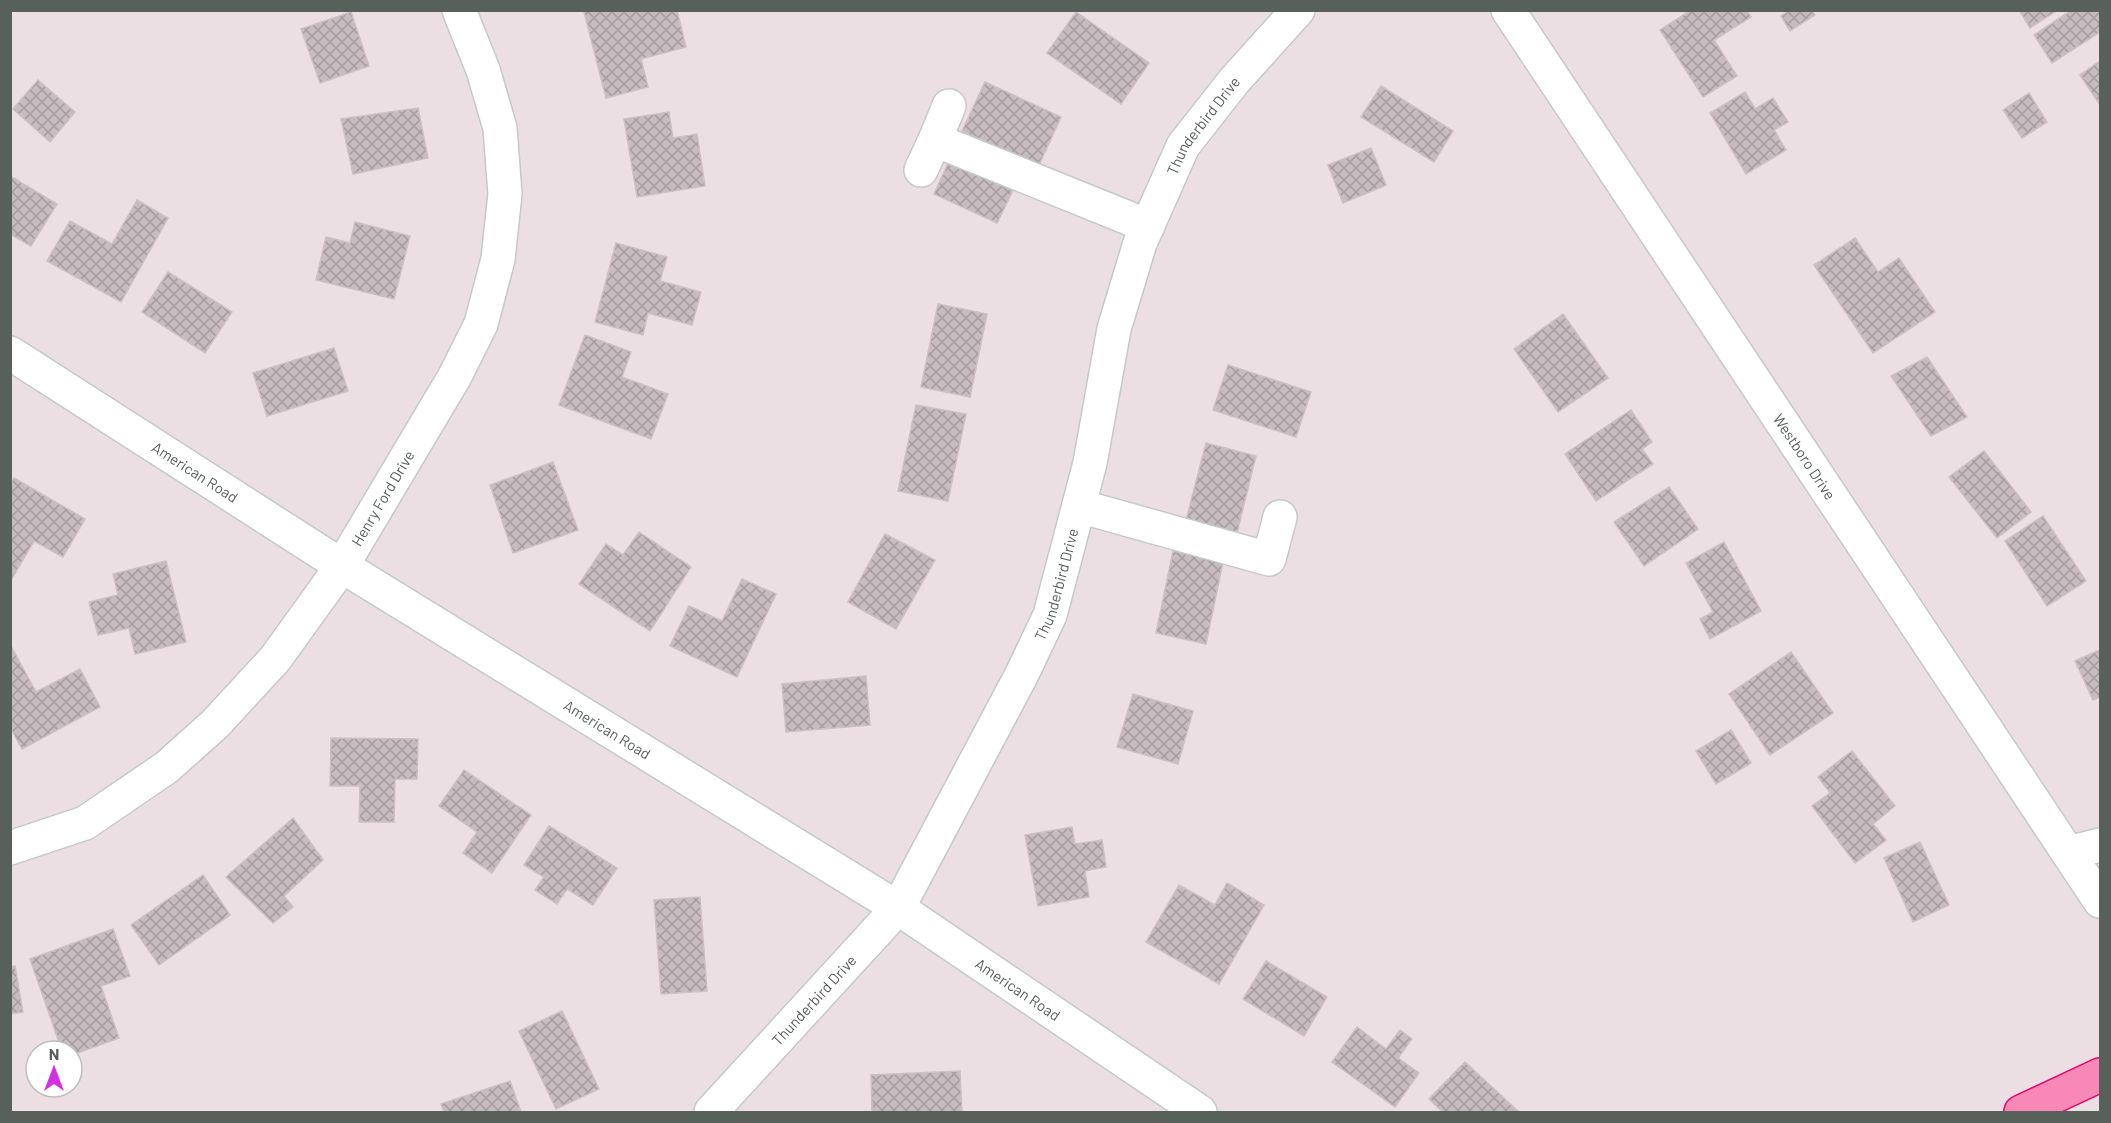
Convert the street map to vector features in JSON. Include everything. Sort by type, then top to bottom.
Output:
[{"type":"highway","points":[[2021,1113],[2099,1076]]},
{"type":"street","name":"Henry Ford Drive","points":[[10,848],[85,823],[167,767],[215,724],[274,659],[342,566],[455,376],[481,324],[498,259],[505,194],[500,128],[483,70],[459,10]]},
{"type":"street","name":"Thunderbird Drive","points":[[711,1113],[898,908],[1013,691],[1050,615],[1090,463],[1114,329],[1140,243],[1183,146],[1234,81],[1298,10]]},
{"type":"street","name":"Westboro Drive","points":[[1508,10],[2100,901]]},
{"type":"street","points":[[921,170],[949,106]]},
{"type":"street","points":[[935,140],[1148,226]]},
{"type":"street","name":"American Road","points":[[10,353],[342,566],[898,908],[1200,1113]]},
{"type":"street","points":[[1079,506],[1265,572],[1280,517]]},
{"type":"street","points":[[2068,853],[2100,845]]},
{"type":"building","points":[[591,10],[677,10],[686,47],[641,59],[648,87],[606,98],[584,12]]},
{"type":"building","points":[[1691,10],[1747,10],[1751,17],[1714,40],[1737,76],[1703,97],[1660,30]]},
{"type":"building","points":[[1790,10],[1812,10],[1815,15],[1790,31],[1781,16]]},
{"type":"building","points":[[2019,10],[2058,10],[2030,28]]},
{"type":"building","points":[[2072,10],[2100,10],[2100,32],[2052,63],[2034,35]]},
{"type":"building","points":[[351,12],[369,66],[320,83],[301,29]]},
{"type":"building","points":[[1076,12],[1149,63],[1121,104],[1047,53]]},
{"type":"building","points":[[2100,61],[2100,105],[2080,75]]},
{"type":"building","points":[[38,80],[75,112],[50,142],[13,109]]},
{"type":"building","points":[[985,82],[1061,117],[1039,165],[962,131]]},
{"type":"building","points":[[1381,86],[1453,131],[1434,162],[1361,117]]},
{"type":"building","points":[[1745,92],[1755,109],[1773,98],[1788,122],[1774,130],[1786,150],[1746,174],[1710,113]]},
{"type":"building","points":[[2029,93],[2047,122],[2022,138],[2003,110]]},
{"type":"building","points":[[418,108],[428,158],[353,174],[341,119]]},
{"type":"building","points":[[669,112],[673,138],[697,134],[705,186],[637,197],[624,119]]},
{"type":"building","points":[[1371,148],[1386,185],[1343,203],[1328,165]]},
{"type":"building","points":[[950,159],[1014,188],[997,223],[934,194]]},
{"type":"building","points":[[10,176],[57,204],[31,246],[10,234]]},
{"type":"building","points":[[137,200],[168,218],[121,302],[47,261],[70,221],[112,244]]},
{"type":"building","points":[[355,222],[410,236],[394,299],[316,280],[326,237],[350,243]]},
{"type":"building","points":[[1855,238],[1878,272],[1899,258],[1935,312],[1873,353],[1814,265]]},
{"type":"building","points":[[616,243],[667,257],[660,281],[701,292],[692,325],[648,313],[643,335],[595,322]]},
{"type":"building","points":[[168,272],[232,312],[205,353],[142,312]]},
{"type":"building","points":[[938,304],[987,314],[970,397],[921,387]]},
{"type":"building","points":[[1563,314],[1608,378],[1558,412],[1514,349]]},
{"type":"building","points":[[585,335],[631,352],[622,377],[668,394],[651,439],[559,405]]},
{"type":"building","points":[[334,348],[348,391],[267,416],[253,373]]},
{"type":"building","points":[[1927,357],[1967,417],[1931,436],[1891,376]]},
{"type":"building","points":[[1228,365],[1311,392],[1296,437],[1213,410]]},
{"type":"building","points":[[916,405],[966,414],[948,501],[898,491]]},
{"type":"building","points":[[1631,410],[1652,442],[1642,449],[1653,464],[1596,501],[1565,454]]},
{"type":"building","points":[[1206,443],[1256,456],[1236,537],[1185,524]]},
{"type":"building","points":[[1984,451],[2031,512],[1997,538],[1949,477]]},
{"type":"building","points":[[553,462],[578,530],[513,553],[490,485]]},
{"type":"building","points":[[14,478],[85,519],[63,557],[34,541],[10,582],[10,485]]},
{"type":"building","points":[[1669,487],[1698,529],[1644,566],[1614,522]]},
{"type":"building","points":[[2043,516],[2086,581],[2047,606],[2005,541]]},
{"type":"building","points":[[639,532],[691,567],[650,631],[579,584],[606,544],[623,555]]},
{"type":"building","points":[[885,534],[935,560],[896,629],[848,602]]},
{"type":"building","points":[[1724,542],[1761,611],[1710,639],[1700,619],[1713,612],[1686,563]]},
{"type":"building","points":[[1173,551],[1223,562],[1206,644],[1156,633]]},
{"type":"building","points":[[166,561],[186,642],[135,654],[129,628],[98,635],[89,602],[118,595],[113,574]]},
{"type":"building","points":[[742,579],[776,594],[737,677],[670,646],[689,606],[722,621]]},
{"type":"building","points":[[10,644],[36,692],[80,669],[100,707],[22,749],[10,727]]},
{"type":"building","points":[[2100,650],[2100,697],[2093,700],[2075,661]]},
{"type":"building","points":[[1791,652],[1833,713],[1770,755],[1729,694]]},
{"type":"building","points":[[866,676],[870,725],[786,732],[782,684]]},
{"type":"building","points":[[1133,694],[1193,711],[1178,764],[1117,747]]},
{"type":"building","points":[[1731,730],[1751,763],[1716,784],[1696,751]]},
{"type":"building","points":[[331,738],[418,739],[417,779],[395,779],[394,822],[359,822],[360,786],[330,786]]},
{"type":"building","points":[[1852,751],[1895,806],[1873,824],[1886,840],[1855,863],[1812,806],[1830,793],[1818,777]]},
{"type":"building","points":[[464,770],[531,815],[492,873],[463,853],[477,832],[439,806]]},
{"type":"building","points":[[293,818],[323,860],[284,896],[293,907],[273,923],[226,877]]},
{"type":"building","points":[[549,826],[617,868],[593,905],[567,889],[557,904],[535,890],[544,877],[524,865]]},
{"type":"building","points":[[1072,827],[1075,844],[1102,840],[1106,867],[1085,871],[1089,897],[1038,906],[1025,835]]},
{"type":"building","points":[[1920,842],[1949,905],[1913,922],[1884,858]]},
{"type":"building","points":[[203,875],[230,915],[159,965],[131,925]]},
{"type":"building","points":[[1227,883],[1264,905],[1219,984],[1146,942],[1179,885],[1215,905]]},
{"type":"building","points":[[700,897],[707,991],[661,994],[654,900]]},
{"type":"building","points":[[113,929],[130,976],[101,986],[119,1038],[84,1051],[84,1039],[58,1039],[30,959]]},
{"type":"building","points":[[1266,961],[1327,997],[1304,1036],[1243,999]]},
{"type":"building","points":[[15,966],[23,1012],[10,1014],[10,967]]},
{"type":"building","points":[[562,1011],[599,1089],[556,1109],[519,1031]]},
{"type":"building","points":[[1357,1027],[1386,1049],[1400,1030],[1412,1039],[1398,1058],[1419,1073],[1395,1107],[1332,1062]]},
{"type":"building","points":[[1465,1062],[1519,1112],[1443,1112],[1429,1099]]},
{"type":"building","points":[[960,1071],[962,1112],[872,1112],[871,1075]]},
{"type":"building","points":[[510,1081],[521,1112],[444,1112],[441,1104]]}]
